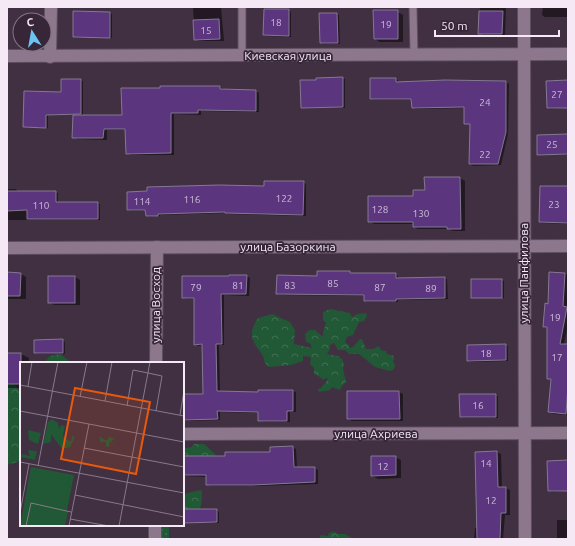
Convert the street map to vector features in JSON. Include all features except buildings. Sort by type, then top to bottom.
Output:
[{"type":"street","points":[[50,57],[51,7]]},
{"type":"street","name":"улица Панфилова","points":[[524,7],[525,539]]},
{"type":"street","name":"Киевская улица","points":[[7,56],[568,54]]},
{"type":"street","name":"улица Базоркина","points":[[7,248],[568,246]]},
{"type":"street","name":"улица Восход","points":[[156,362],[157,247]]},
{"type":"street","name":"улица Ахриева","points":[[184,434],[568,433]]},
{"type":"street","points":[[155,526],[155,539]]},
{"type":"lane","points":[[242,7],[242,56]]},
{"type":"lane","points":[[413,7],[414,55]]},
{"type":"green space","points":[[330,309],[350,313],[352,317],[357,314],[366,313],[367,316],[364,321],[359,322],[353,335],[347,337],[345,342],[350,348],[353,347],[360,339],[362,339],[366,349],[373,349],[379,346],[381,350],[386,351],[387,354],[394,356],[394,369],[390,371],[375,367],[359,354],[349,354],[345,350],[338,350],[334,343],[330,345],[330,349],[327,354],[338,356],[342,359],[346,382],[340,390],[332,387],[330,390],[319,392],[318,389],[321,388],[328,379],[326,378],[323,380],[314,374],[314,368],[310,364],[311,357],[303,356],[303,361],[291,365],[269,367],[267,365],[252,336],[253,328],[258,318],[272,314],[290,322],[295,330],[294,344],[312,348],[310,343],[306,342],[305,334],[309,330],[315,330],[323,337],[326,323],[323,320],[323,312]]},
{"type":"green space","points":[[60,354],[71,362],[45,362],[50,356]]},
{"type":"green space","points":[[7,380],[12,380],[20,391],[20,461],[7,465]]},
{"type":"green space","points":[[194,444],[204,444],[215,454],[216,457],[184,458],[184,447],[192,447]]},
{"type":"green space","points":[[201,490],[202,493],[202,502],[199,510],[184,510],[184,492],[185,494]]},
{"type":"green space","points":[[158,526],[169,526],[169,539],[158,539]]},
{"type":"green space","points":[[332,532],[337,534],[345,534],[354,539],[319,539],[321,535],[328,536],[329,533]]}]
